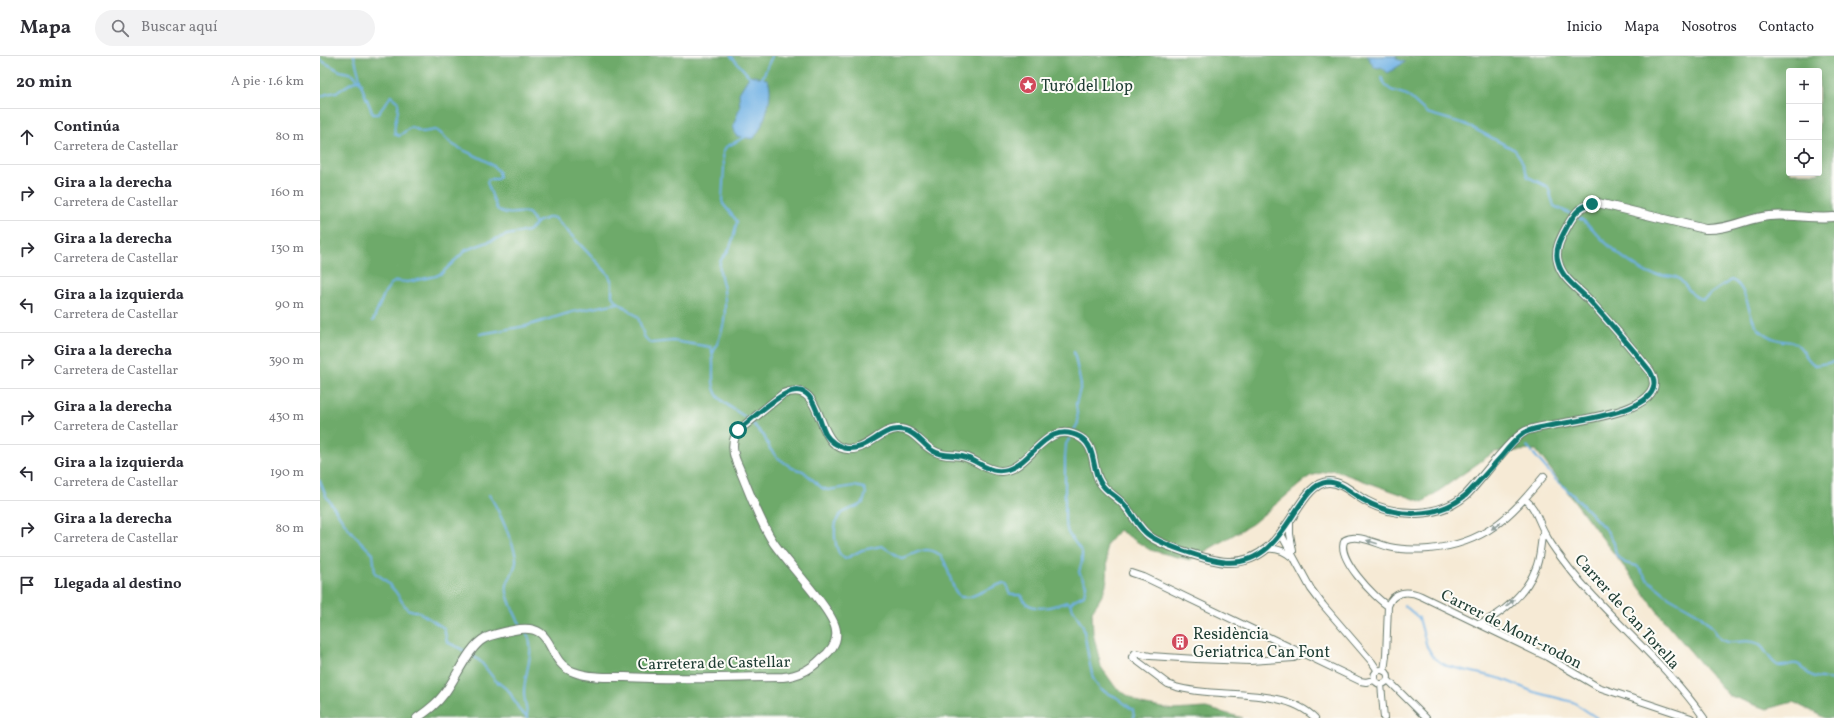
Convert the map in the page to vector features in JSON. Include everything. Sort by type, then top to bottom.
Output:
[{"type":"street","name":"Carretera de Castellar","points":[[417,718],[430,709],[443,696],[477,644],[485,638],[518,629],[527,628],[538,631],[546,637],[557,658],[564,667],[573,672],[587,675],[652,678],[788,677],[801,673],[827,654],[835,642],[835,626],[826,610],[786,561],[772,540],[736,461],[732,443],[736,434],[784,394],[792,391],[800,392],[812,399],[827,436],[839,445],[851,449],[858,448],[890,430],[904,430],[914,435],[928,448],[937,453],[965,457],[995,470],[1009,470],[1015,467],[1045,440],[1055,435],[1075,435],[1084,441],[1091,449],[1096,473],[1102,486],[1123,503],[1140,527],[1150,537],[1187,552],[1227,562],[1249,558],[1267,549],[1281,534],[1311,491],[1317,485],[1326,482],[1340,485],[1369,503],[1386,510],[1416,513],[1442,510],[1466,495],[1514,441],[1527,431],[1543,426],[1598,417],[1634,406],[1644,401],[1653,386],[1650,371],[1590,301],[1565,276],[1556,255],[1570,222],[1580,208],[1586,205],[1598,204],[1705,229],[1721,228],[1771,216],[1820,218],[1834,216]]},
{"type":"street","points":[[1374,680],[1374,675],[1381,671],[1386,656],[1388,606],[1380,601],[1350,565],[1343,547],[1345,540],[1350,537],[1357,538],[1400,549],[1418,550],[1452,546],[1470,540],[1497,526],[1525,499],[1544,476]]},
{"type":"street","name":"Carrer de Can Torella","points":[[1525,499],[1531,504],[1544,533],[1570,569],[1603,608],[1683,691],[1704,718]]},
{"type":"street","points":[[1290,520],[1292,544],[1297,562]]},
{"type":"street","points":[[1478,624],[1494,616],[1507,606],[1528,584],[1536,569],[1544,533]]},
{"type":"street","points":[[1281,534],[1323,606],[1372,662],[1388,676],[1388,680],[1426,718]]},
{"type":"street","points":[[1267,549],[1283,551],[1297,562]]},
{"type":"street","points":[[1132,573],[1144,577],[1360,681],[1366,682],[1374,680]]},
{"type":"street","name":"Carrer de Mont-rodon","points":[[1388,606],[1391,599],[1397,594],[1410,593],[1547,657],[1598,686],[1692,718]]},
{"type":"street","points":[[1303,653],[1294,658],[1250,660],[1196,660],[1150,656],[1138,653],[1135,653],[1132,657],[1168,684],[1176,687],[1282,700],[1301,708],[1315,718]]},
{"type":"street","points":[[1374,680],[1376,683],[1381,684],[1386,683],[1388,680]]},
{"type":"street","points":[[1381,684],[1384,718]]},
{"type":"green space","points":[[320,56],[1834,56],[1834,718],[1825,718],[1793,702],[1766,709],[1728,695],[1667,624],[1536,450],[1494,452],[1423,502],[1333,470],[1310,476],[1252,524],[1190,560],[1150,550],[1119,530],[1106,545],[1107,580],[1102,594],[1092,611],[1093,633],[1101,667],[1116,688],[1141,704],[1173,710],[1206,708],[1243,718],[320,718]]},
{"type":"water","points":[[1367,56],[1396,56],[1397,59],[1405,62],[1388,73],[1381,67],[1374,67]]},
{"type":"water","points":[[750,75],[767,79],[770,92],[764,119],[761,127],[753,139],[736,136],[733,126],[740,107],[739,93]]},
{"type":"waterway","points":[[354,56],[363,90],[373,114],[378,114],[391,96],[398,102],[398,110],[394,126],[395,134],[399,136],[411,127],[423,132],[435,130],[442,134],[452,144],[483,159],[494,167],[499,172],[499,177],[497,179],[489,179],[487,182],[497,209],[506,213],[528,213],[535,223],[550,217],[555,218],[608,274],[612,282],[612,296],[615,300],[638,317],[644,336],[647,340],[652,343],[673,341],[711,347],[713,359],[713,384],[717,395],[723,402],[749,420]]},
{"type":"waterway","points":[[731,56],[750,77]]},
{"type":"waterway","points":[[762,79],[772,56]]},
{"type":"waterway","points":[[320,60],[340,71],[353,74],[362,84]]},
{"type":"waterway","points":[[1381,77],[1386,86],[1391,90],[1407,95],[1427,113],[1465,124],[1515,150],[1521,159],[1528,177],[1548,187],[1554,206],[1573,215]]},
{"type":"waterway","points":[[320,97],[339,91],[357,80]]},
{"type":"waterway","points":[[713,353],[720,337],[725,315],[725,299],[720,263],[721,259],[728,251],[734,237],[737,221],[723,204],[722,200],[724,167],[723,152],[726,147],[745,137]]},
{"type":"waterway","points":[[1577,217],[1586,222],[1602,240],[1633,265],[1652,275],[1674,276],[1678,278],[1692,294],[1699,298],[1703,299],[1731,280],[1740,287],[1755,324],[1760,331],[1775,339],[1795,343],[1815,365],[1834,362]]},
{"type":"waterway","points":[[373,321],[385,292],[391,284],[396,281],[408,282],[436,276],[442,273],[466,250],[507,235],[528,231],[537,223]]},
{"type":"waterway","points":[[480,334],[526,326],[572,312],[618,303]]},
{"type":"waterway","points":[[1073,432],[1078,423],[1076,404],[1081,385],[1074,352]]},
{"type":"waterway","points":[[752,423],[764,436],[770,449],[777,457],[792,468],[803,471],[822,488],[828,490],[854,486],[864,488],[866,493],[863,503],[846,511],[837,519],[835,531],[836,544],[838,550],[845,559],[862,550],[882,546],[901,558],[928,550],[936,552],[941,556],[948,570],[952,585],[960,597],[970,597],[1003,583],[1007,585],[1011,595],[1021,595],[1030,606],[1041,608],[1067,602],[1070,604]]},
{"type":"waterway","points":[[1071,436],[1066,444],[1065,458],[1065,521],[1068,533],[1082,552],[1082,561],[1079,572],[1086,585],[1084,595],[1074,600],[1070,604],[1083,626],[1093,678],[1101,690],[1116,697],[1133,710],[1134,718]]},
{"type":"waterway","points":[[1527,446],[1556,480],[1574,496],[1607,531],[1614,543],[1616,555],[1625,563],[1637,566],[1648,580],[1669,597],[1699,614],[1712,627],[1720,639],[1727,642],[1749,641],[1757,643],[1777,665],[1783,666],[1797,664],[1812,676],[1834,682]]},
{"type":"waterway","points":[[320,481],[326,496],[343,521],[353,534],[373,554],[375,573],[384,579],[395,591],[407,609],[417,611],[444,628],[447,642],[467,652]]},
{"type":"waterway","points":[[489,495],[506,528],[514,549],[516,562],[507,585],[507,594],[522,627]]},
{"type":"waterway","points":[[1404,605],[1419,618],[1427,647],[1435,659],[1447,666],[1502,679],[1534,692],[1573,702],[1597,718]]},
{"type":"waterway","points":[[526,632],[530,646],[524,692],[527,717]]},
{"type":"waterway","points":[[471,654],[481,662],[495,680],[509,691],[520,711],[528,718]]},
{"type":"place","name":"Turó del Llop","points":[[1028,85]]},
{"type":"place","name":"Residència Geriatrica Can Font","points":[[1180,642]]},
{"type":"route","points":[[738,430],[784,394],[795,391],[804,393],[812,399],[816,406],[822,427],[827,436],[844,448],[858,448],[890,430],[904,430],[909,431],[928,448],[937,453],[965,457],[995,470],[1009,470],[1021,463],[1040,443],[1050,436],[1064,434],[1075,435],[1088,444],[1091,449],[1096,473],[1102,486],[1106,491],[1123,503],[1140,527],[1150,537],[1171,546],[1215,560],[1227,562],[1239,561],[1257,556],[1267,549],[1281,534],[1311,491],[1321,483],[1331,482],[1340,485],[1369,503],[1382,509],[1422,513],[1442,510],[1450,507],[1466,495],[1514,441],[1527,431],[1543,426],[1588,420],[1640,404],[1648,397],[1652,389],[1653,382],[1650,371],[1590,301],[1565,276],[1556,255],[1561,238],[1576,212],[1580,208],[1592,204]]}]
